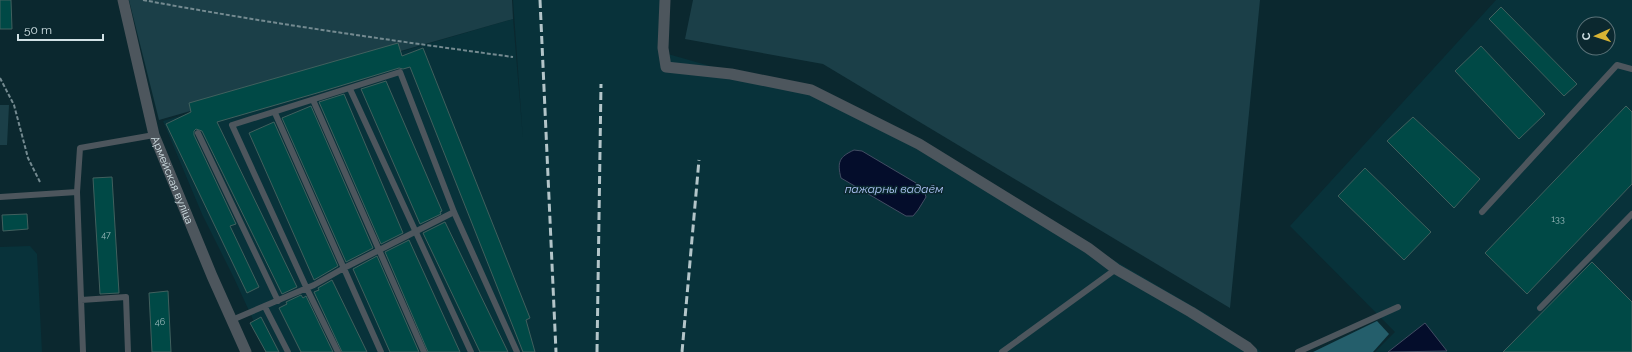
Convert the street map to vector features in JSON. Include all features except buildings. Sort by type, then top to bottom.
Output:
[{"type":"street","name":"Армейская вуліца","points":[[123,0],[154,135],[246,352]]},
{"type":"street","points":[[665,0],[663,48],[666,67],[732,74],[811,90],[919,144],[1088,248],[1116,269],[1191,312],[1247,347],[1252,352]]},
{"type":"lane","points":[[1482,212],[1617,65],[1632,69]]},
{"type":"lane","points":[[338,352],[307,289],[232,125],[400,72],[454,212],[517,352]]},
{"type":"lane","points":[[350,89],[471,352]]},
{"type":"lane","points":[[314,100],[378,251],[424,352]]},
{"type":"lane","points":[[275,112],[381,352]]},
{"type":"lane","points":[[198,133],[278,301]]},
{"type":"lane","points":[[83,352],[77,192],[80,148],[154,135]]},
{"type":"lane","points":[[0,198],[77,192]]},
{"type":"lane","points":[[232,320],[307,289],[344,268],[454,212]]},
{"type":"lane","points":[[1540,308],[1632,214]]},
{"type":"lane","points":[[1002,352],[1116,269]]},
{"type":"lane","points":[[81,300],[126,297],[128,352]]},
{"type":"lane","points":[[265,307],[288,352]]},
{"type":"lane","points":[[1298,352],[1398,307]]},
{"type":"path","points":[[143,0],[366,37],[513,57]]},
{"type":"path","points":[[0,78],[14,105],[28,158],[40,182]]},
{"type":"shaded area","points":[[129,0],[512,0],[513,19],[159,120]]},
{"type":"shaded area","points":[[513,0],[668,0],[668,54],[818,97],[918,146],[1208,315],[1262,352],[268,352],[234,278],[202,214],[163,121],[513,19],[523,139]]},
{"type":"shaded area","points":[[693,0],[1260,0],[1230,308],[823,64],[685,39]]},
{"type":"shaded area","points":[[1496,0],[1632,0],[1632,352],[1375,352],[1395,332],[1290,226]]},
{"type":"shaded area","points":[[0,105],[9,105],[7,145],[0,145]]},
{"type":"shaded area","points":[[30,246],[37,254],[42,352],[0,352],[0,247]]},
{"type":"shaded area","points":[[1377,321],[1389,334],[1373,352],[1313,352]]},
{"type":"water","name":"пажарны вадаём","points":[[854,150],[862,151],[916,183],[924,190],[926,197],[913,216],[906,216],[841,178],[839,168],[840,161],[845,155]]},
{"type":"water","points":[[1425,323],[1447,351],[1388,352]]},
{"type":"railway","points":[[540,0],[556,352]]},
{"type":"railway","points":[[597,352],[601,84]]},
{"type":"railway","points":[[682,352],[699,160]]}]
